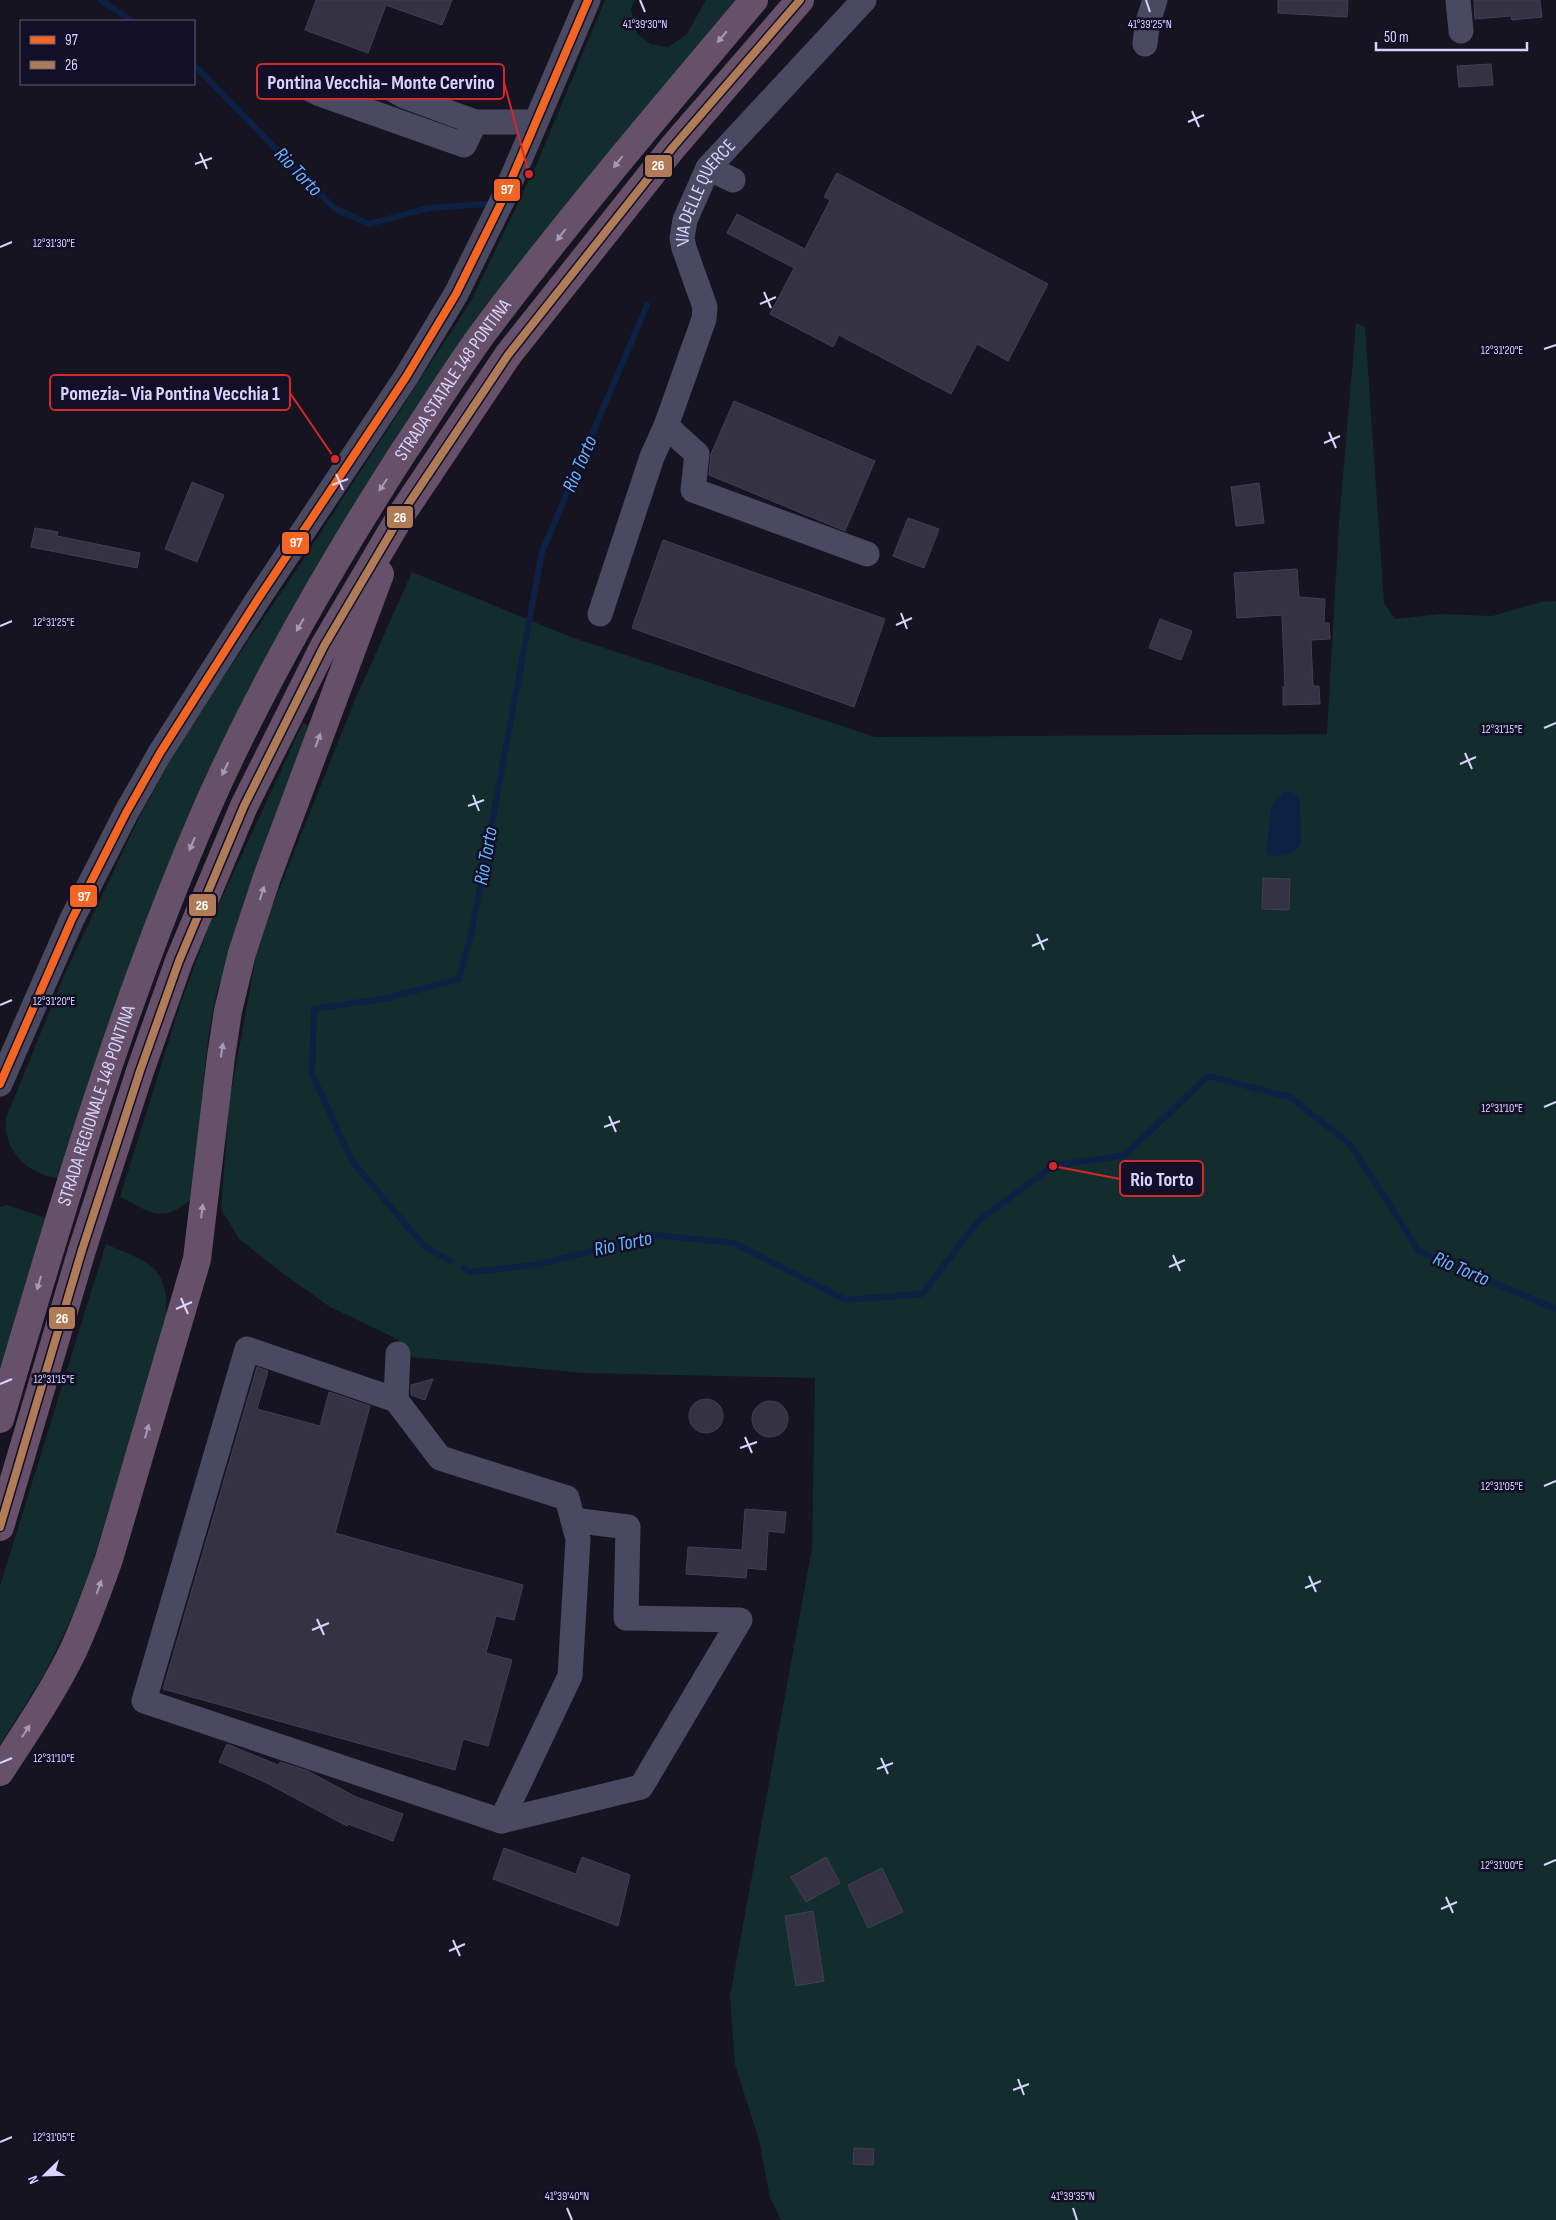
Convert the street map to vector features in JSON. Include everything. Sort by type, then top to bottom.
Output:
[{"type":"highway","name":"STRADA STATALE 148 PONTINA","points":[[211,799],[259,701],[354,530],[484,332],[644,130],[754,0]]},
{"type":"highway","name":"STRADA STATALE 148 PONTINA","points":[[244,806],[324,646],[403,512],[508,354],[673,147],[800,0]]},
{"type":"highway","points":[[0,1772],[43,1705],[72,1653],[94,1602],[109,1559],[197,1259],[221,1056],[230,1001],[242,953],[267,877],[403,512]]},
{"type":"highway","name":"STRADA REGIONALE 148 PONTINA","points":[[0,1419],[53,1236],[122,1023],[175,885],[211,799]]},
{"type":"highway","name":"STRADA REGIONALE 148 PONTINA","points":[[0,1527],[82,1250],[140,1071],[179,961],[244,806]]},
{"type":"street","points":[[0,1084],[60,945],[126,813],[202,684],[436,329],[486,235],[588,0]]},
{"type":"street","name":"VIA DELLE QUERCE","points":[[600,614],[652,457],[666,426],[704,319],[713,320],[684,248],[682,238],[685,220],[708,168],[864,0]]},
{"type":"street","points":[[1146,44],[1147,25],[1155,0]]},
{"type":"street","points":[[1458,0],[1461,30]]},
{"type":"street","points":[[283,76],[320,94],[464,145],[475,122]]},
{"type":"street","points":[[383,84],[404,96],[475,122],[534,122]]},
{"type":"street","points":[[708,168],[733,180]]},
{"type":"street","points":[[666,426],[697,454],[693,490],[867,554]]},
{"type":"street","points":[[501,1821],[570,1676],[578,1539],[567,1498],[440,1458],[396,1400],[247,1349],[144,1701],[501,1821],[642,1787],[740,1620],[626,1618],[628,1527],[573,1520]]},
{"type":"street","points":[[396,1400],[398,1354]]},
{"type":"green space","points":[[605,0],[635,0],[631,9],[637,34],[651,44],[668,47],[687,34],[706,0],[748,0],[364,500],[118,1013],[58,1178],[36,1172],[19,1159],[8,1141],[6,1118],[65,973],[139,818],[184,735],[297,569],[471,301],[538,161]]},
{"type":"green space","points":[[1356,323],[1365,327],[1384,603],[1395,619],[1440,614],[1492,616],[1541,602],[1556,601],[1556,2220],[781,2220],[770,2198],[759,2140],[735,2065],[730,1996],[812,1548],[815,1378],[585,1373],[412,1357],[397,1339],[330,1307],[239,1239],[221,1209],[229,1104],[259,939],[355,700],[412,572],[571,637],[875,737],[1327,734],[1339,523]]},
{"type":"green space","points":[[303,723],[317,729],[217,991],[209,1032],[191,1199],[172,1212],[164,1214],[148,1211],[120,1197],[180,1005],[211,921]]},
{"type":"green space","points":[[7,1205],[49,1219],[0,1381],[0,1207]]},
{"type":"green space","points":[[106,1244],[134,1256],[154,1269],[165,1288],[166,1321],[91,1568],[73,1615],[45,1673],[0,1745],[0,1586]]},
{"type":"water","points":[[1285,791],[1293,792],[1299,799],[1301,844],[1294,851],[1286,855],[1268,855],[1266,850],[1272,805]]},
{"type":"building","points":[[316,0],[452,0],[442,25],[386,5],[368,53],[305,30]]},
{"type":"building","points":[[1278,0],[1348,0],[1347,17],[1278,13]]},
{"type":"building","points":[[1474,0],[1540,0],[1542,17],[1512,20],[1511,16],[1475,19]]},
{"type":"building","points":[[1491,64],[1493,85],[1459,87],[1457,66]]},
{"type":"building","points":[[837,173],[1048,284],[1008,361],[977,344],[951,394],[839,335],[833,347],[770,314],[794,268],[727,233],[737,214],[805,249],[830,200],[824,197]]},
{"type":"building","points":[[734,401],[875,461],[845,531],[709,475],[711,454]]},
{"type":"building","points":[[192,482],[224,495],[197,562],[165,549]]},
{"type":"building","points":[[1259,483],[1264,523],[1236,526],[1231,487]]},
{"type":"building","points":[[908,518],[939,529],[924,568],[893,556]]},
{"type":"building","points":[[35,528],[58,532],[57,536],[140,553],[137,568],[31,547]]},
{"type":"building","points":[[663,540],[885,619],[854,707],[632,628]]},
{"type":"building","points":[[1297,569],[1299,597],[1325,599],[1324,623],[1329,623],[1330,639],[1311,640],[1313,686],[1319,686],[1320,704],[1283,705],[1283,687],[1285,687],[1282,615],[1237,618],[1234,573]]},
{"type":"building","points":[[1160,619],[1192,631],[1181,660],[1149,648]]},
{"type":"building","points":[[1263,878],[1290,879],[1289,910],[1262,909]]},
{"type":"building","points":[[257,1367],[268,1371],[257,1409],[320,1426],[329,1392],[370,1406],[335,1533],[523,1585],[514,1620],[496,1616],[486,1653],[512,1660],[488,1746],[463,1739],[455,1770],[163,1689]]},
{"type":"building","points":[[433,1379],[425,1400],[411,1395],[411,1385]]},
{"type":"building","points":[[706,1399],[713,1400],[718,1404],[722,1409],[722,1423],[718,1428],[713,1432],[706,1433],[699,1432],[694,1428],[690,1423],[689,1416],[690,1409],[694,1404],[699,1400]]},
{"type":"building","points":[[770,1401],[777,1402],[783,1406],[787,1412],[787,1426],[783,1432],[777,1436],[770,1437],[763,1436],[757,1432],[753,1426],[752,1419],[753,1412],[757,1406],[763,1402]]},
{"type":"building","points":[[745,1509],[786,1512],[784,1533],[768,1531],[766,1570],[747,1568],[746,1578],[686,1574],[688,1547],[742,1550]]},
{"type":"building","points":[[227,1744],[278,1765],[280,1762],[308,1771],[356,1797],[403,1814],[393,1841],[348,1824],[347,1826],[263,1781],[219,1762]]},
{"type":"building","points":[[504,1848],[576,1874],[582,1857],[630,1875],[618,1926],[493,1879]]},
{"type":"building","points":[[826,1857],[840,1883],[806,1902],[791,1877]]},
{"type":"building","points":[[882,1868],[903,1912],[868,1928],[848,1885]]},
{"type":"building","points":[[813,1911],[824,1981],[796,1986],[785,1916]]},
{"type":"building","points":[[854,2148],[874,2149],[873,2165],[853,2164]]},
{"type":"waterway","name":"Rio Torto","points":[[101,0],[131,20]]},
{"type":"waterway","name":"Rio Torto","points":[[195,66],[334,208],[369,224],[429,208],[487,204]]},
{"type":"waterway","name":"Rio Torto","points":[[450,1261],[424,1246],[352,1161],[312,1074],[314,1009],[387,998],[459,979],[472,930],[542,552],[647,305]]},
{"type":"waterway","name":"Rio Torto","points":[[464,1268],[470,1272],[536,1265],[655,1235],[734,1243],[846,1300],[922,1294],[978,1221],[1053,1166],[1125,1155],[1208,1076],[1290,1097],[1351,1145],[1419,1251],[1556,1309]]},
{"type":"transit line","name":"97","points":[[0,1084],[72,919],[126,813],[160,753],[258,599],[406,377],[456,294],[503,199],[588,0]]},
{"type":"transit line","name":"26","points":[[0,1527],[82,1250],[140,1071],[179,961],[244,806],[324,646],[403,512],[508,355],[673,147],[800,0]]},
{"type":"place","name":"Pontina Vecchia- Monte Cervino","points":[[529,174]]},
{"type":"place","name":"Pomezia- Via Pontina Vecchia 1","points":[[335,459]]},
{"type":"place","name":"Rio Torto","points":[[1053,1166]]}]
